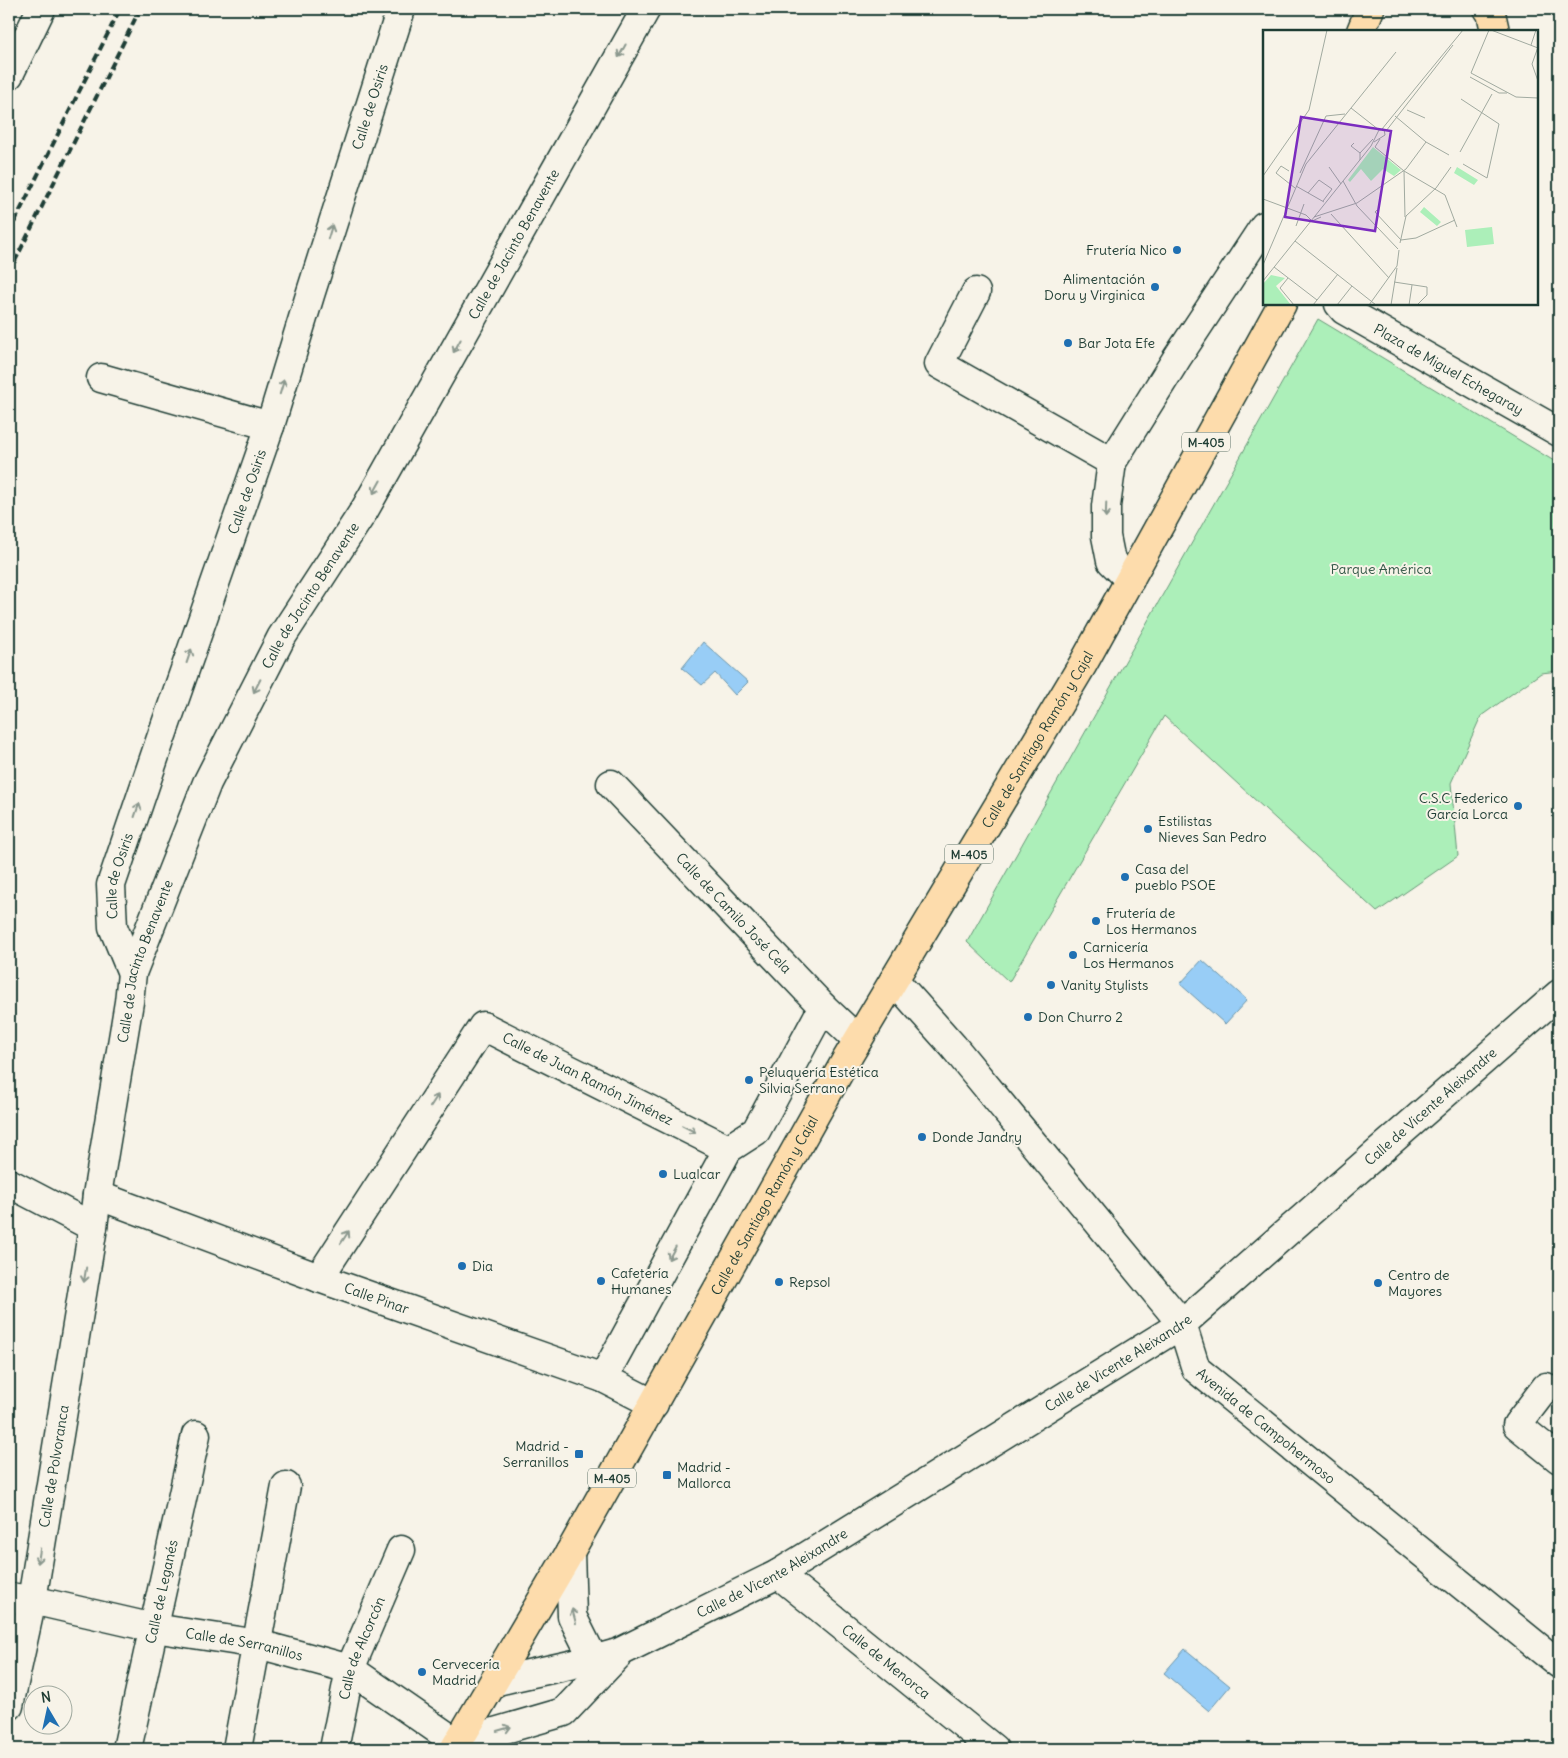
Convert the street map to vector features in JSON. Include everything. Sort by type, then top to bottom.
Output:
[{"type":"main road","points":[[1361,30],[1370,9]]},
{"type":"main road","name":"Calle de Santiago Ramón y Cajal","points":[[456,1746],[570,1552],[858,1040],[1083,664],[1281,305]]},
{"type":"street","points":[[9,75],[41,9]]},
{"type":"street","name":"Calle de Osiris","points":[[132,974],[113,927],[112,884],[270,426],[312,286],[401,9]]},
{"type":"street","name":"Calle de Jacinto Benavente","points":[[93,1227],[96,1195],[129,1002],[132,974],[207,783],[281,638],[365,509],[646,9]]},
{"type":"street","points":[[1130,580],[1111,561],[1106,536],[1106,506],[1112,462],[1177,358],[1263,228]]},
{"type":"street","points":[[976,292],[939,364],[1112,462]]},
{"type":"street","name":"Plaza de Miguel Echegaray","points":[[1340,305],[1344,310],[1559,432]]},
{"type":"street","points":[[101,378],[270,426]]},
{"type":"street","name":"Calle de Camilo José Cela","points":[[611,784],[823,1007],[858,1040]]},
{"type":"street","name":"Avenida de Campohermoso","points":[[894,980],[953,1046],[1182,1324],[1196,1369],[1559,1664]]},
{"type":"street","name":"Calle de Vicente Aleixandre","points":[[494,1682],[594,1660],[620,1652],[778,1574],[1182,1324],[1559,994]]},
{"type":"street","points":[[603,1378],[728,1149],[756,1131],[823,1007]]},
{"type":"street","name":"Calle de Juan Ramón Jiménez","points":[[319,1278],[483,1026],[728,1149]]},
{"type":"street","points":[[9,1183],[93,1227]]},
{"type":"street","name":"Calle Pinar","points":[[96,1195],[319,1278],[603,1378],[654,1404]]},
{"type":"street","name":"Calle de Polvoranca","points":[[9,1706],[20,1599],[93,1227]]},
{"type":"street","points":[[1546,1388],[1517,1425],[1559,1459]]},
{"type":"street","name":"Calle de Leganés","points":[[127,1749],[196,1435]]},
{"type":"street","points":[[237,1749],[286,1486]]},
{"type":"street","name":"Calle de Alcorcón","points":[[334,1749],[350,1669],[401,1550]]},
{"type":"street","points":[[570,1552],[572,1616],[594,1660]]},
{"type":"street","name":"Calle de Menorca","points":[[778,1574],[994,1749]]},
{"type":"street","name":"Calle de Serranillos","points":[[20,1599],[154,1628],[258,1644],[350,1669],[456,1746]]},
{"type":"street","name":"Calle de Vicente Aleixandre","points":[[456,1746],[564,1712],[620,1652]]},
{"type":"green space","name":"Parque América","points":[[1318,319],[1559,464],[1559,671],[1541,673],[1481,716],[1451,783],[1458,856],[1377,912],[1164,716],[1009,982],[967,942]]},
{"type":"water","points":[[703,642],[748,682],[735,695],[715,673],[702,685],[682,668]]},
{"type":"water","points":[[1202,960],[1247,1000],[1225,1024],[1180,984]]},
{"type":"water","points":[[1185,1649],[1230,1686],[1209,1711],[1164,1673]]},
{"type":"railway","points":[[9,233],[120,9]]},
{"type":"railway","points":[[9,273],[140,9]]},
{"type":"place","name":"Frutería Nico","points":[[1177,250]]},
{"type":"place","name":"Alimentación Doru y Virginica","points":[[1155,287]]},
{"type":"place","name":"Bar Jota Efe","points":[[1068,343]]},
{"type":"place","name":"C.S.C Federico García Lorca","points":[[1518,806]]},
{"type":"place","name":"Estilistas Nieves San Pedro","points":[[1148,829]]},
{"type":"place","name":"Casa del pueblo PSOE","points":[[1125,877]]},
{"type":"place","name":"Frutería de Los Hermanos","points":[[1096,921]]},
{"type":"place","name":"Carnicería Los Hermanos","points":[[1073,955]]},
{"type":"place","name":"Vanity Stylists","points":[[1051,985]]},
{"type":"place","name":"Don Churro 2","points":[[1028,1017]]},
{"type":"place","name":"Peluquería Estética Silvia Serrano","points":[[749,1080]]},
{"type":"place","name":"Donde Jandry","points":[[922,1137]]},
{"type":"place","name":"Lualcar","points":[[663,1174]]},
{"type":"place","name":"Dia","points":[[462,1266]]},
{"type":"place","name":"Cafetería Humanes","points":[[601,1281]]},
{"type":"place","name":"Repsol","points":[[779,1282]]},
{"type":"place","name":"Centro de Mayores","points":[[1378,1283]]},
{"type":"place","name":"Madrid - Serranillos","points":[[579,1454]]},
{"type":"place","name":"Madrid - Mallorca","points":[[667,1475]]},
{"type":"place","name":"Cervecería Madrid","points":[[422,1672]]}]
